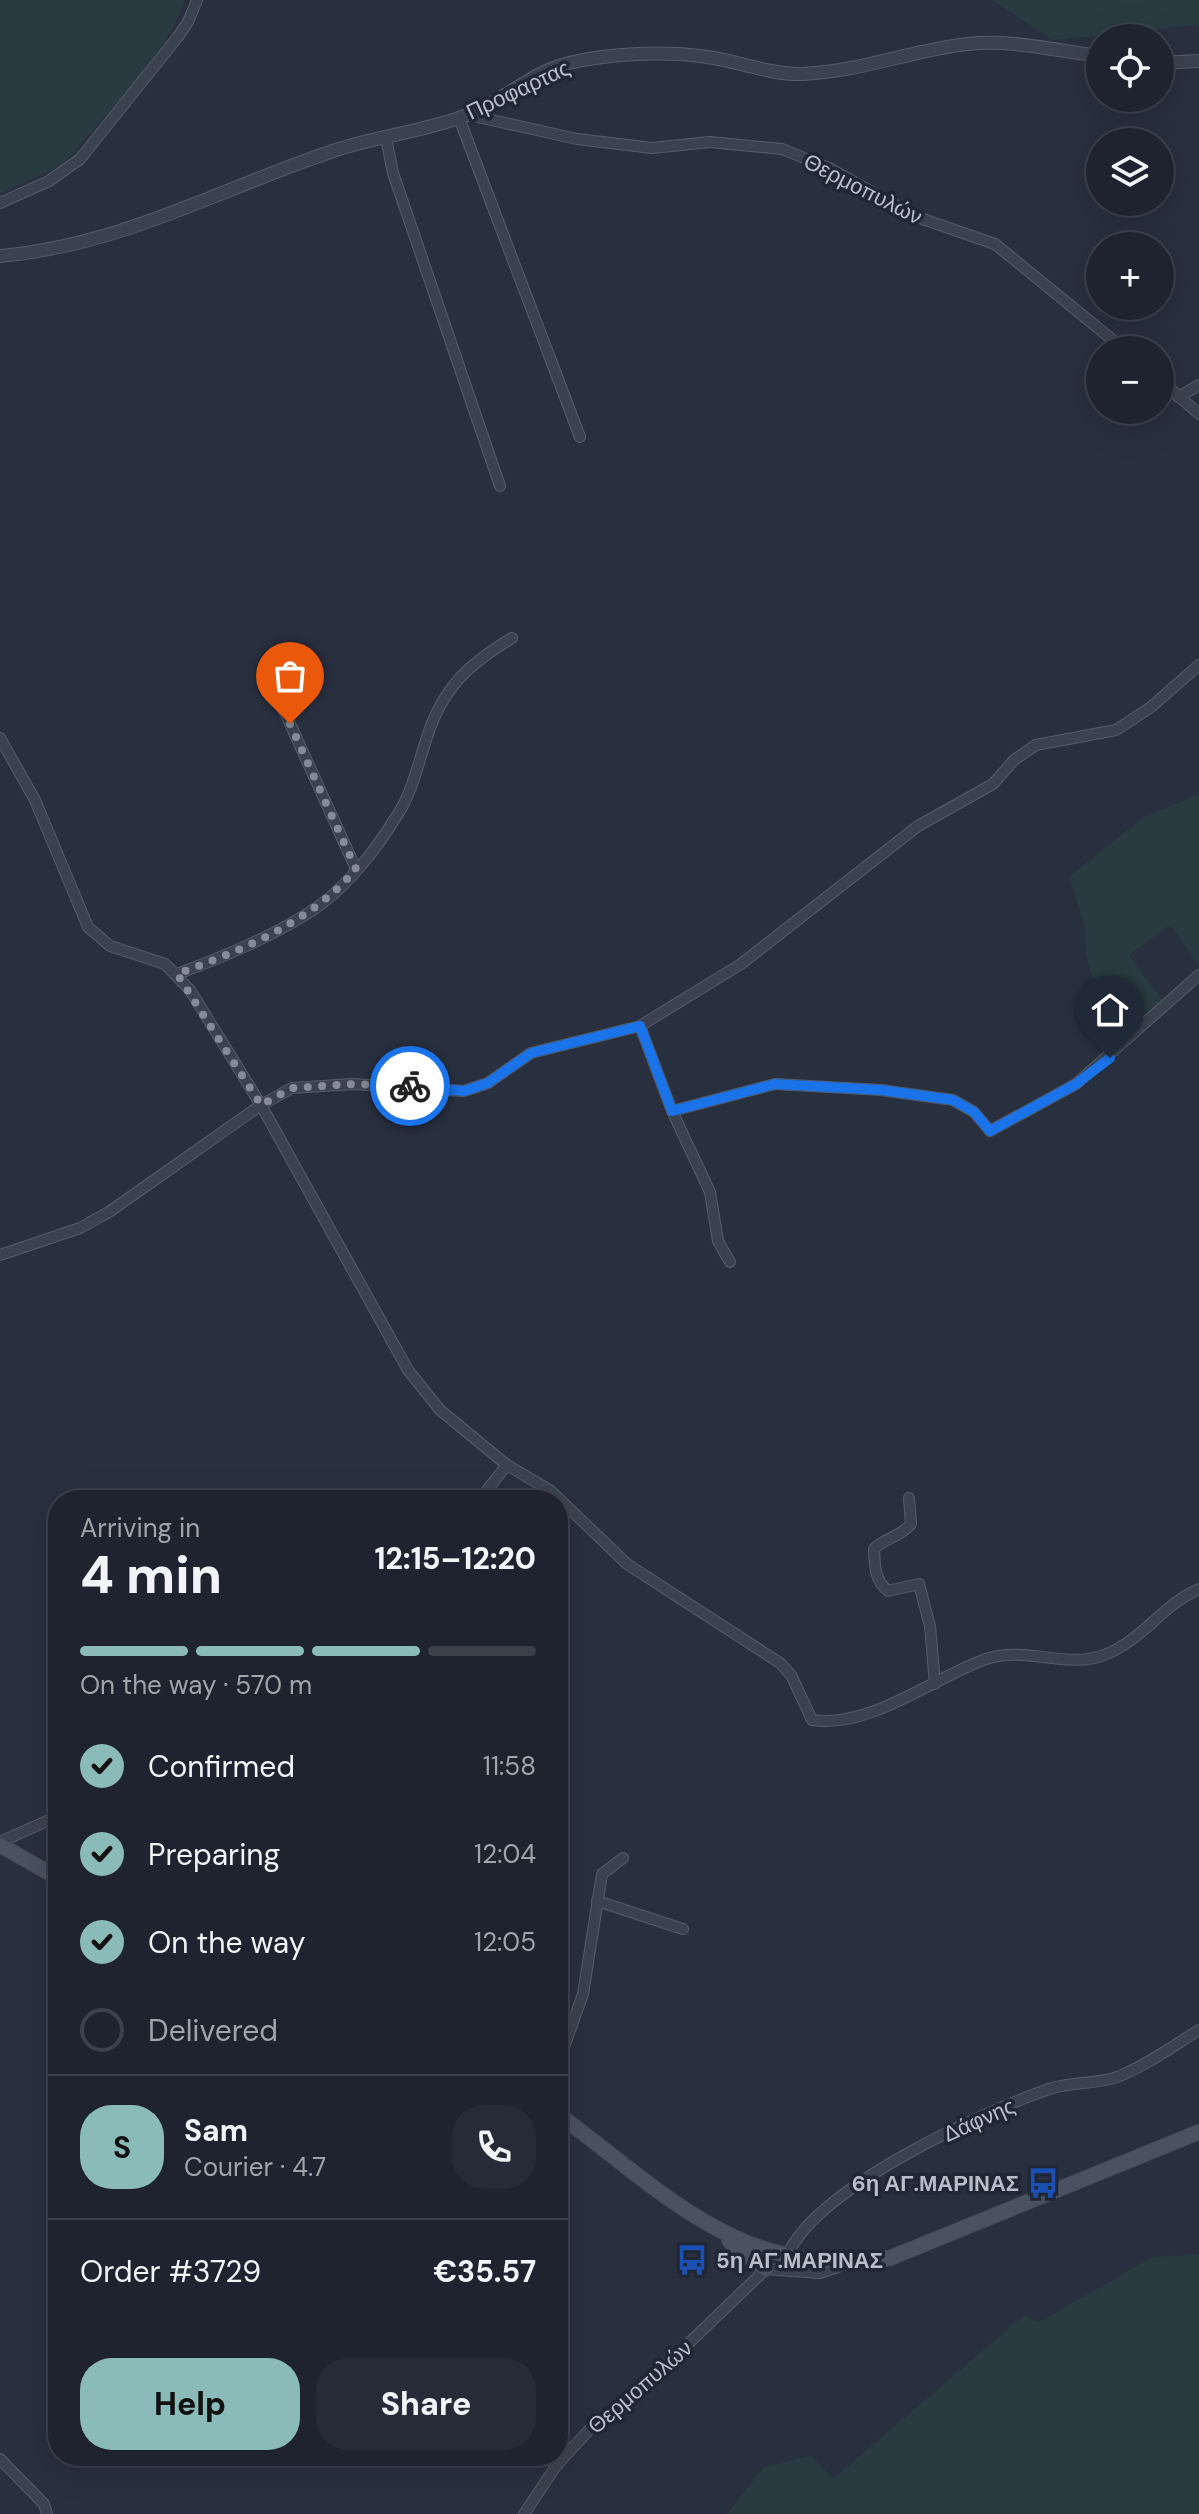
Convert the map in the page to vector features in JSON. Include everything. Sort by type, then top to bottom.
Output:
[{"type":"main road","points":[[0,1843],[48,1872]]},
{"type":"main road","points":[[568,2121],[726,2237],[740,2253],[766,2269]]},
{"type":"main road","points":[[726,2237],[787,2256],[846,2264],[890,2258],[1199,2132]]},
{"type":"street","points":[[0,203],[49,181],[80,159],[177,38],[197,0]]},
{"type":"street","name":"Προφαρτας","points":[[0,256],[63,248],[182,212],[335,150],[464,116],[568,63],[657,53],[706,57],[798,74],[875,65],[972,44],[997,43],[1086,54]]},
{"type":"street","points":[[1174,62],[1199,61]]},
{"type":"street","points":[[464,116],[580,437]]},
{"type":"street","name":"Θερμοπυλών","points":[[464,116],[577,139],[652,148],[710,142],[782,149],[829,168],[917,217],[995,244],[1108,336]]},
{"type":"street","points":[[386,138],[407,216],[500,486]]},
{"type":"street","points":[[1178,397],[1199,385]]},
{"type":"street","points":[[1174,393],[1199,414]]},
{"type":"street","points":[[177,974],[221,958],[319,906],[356,869],[398,816],[428,734],[454,685],[472,662],[512,638]]},
{"type":"street","points":[[0,1255],[80,1228],[109,1212],[261,1105],[292,1088],[338,1085],[464,1091],[488,1083],[531,1053],[640,1026],[741,964],[918,826],[993,784],[1014,760],[1036,745],[1116,730],[1151,707],[1199,665]]},
{"type":"street","points":[[277,695],[356,869]]},
{"type":"street","points":[[0,738],[35,800],[88,927],[110,946],[154,959],[177,974],[261,1105],[408,1370],[440,1410],[507,1465],[549,1490]]},
{"type":"street","points":[[672,1111],[775,1084],[881,1090],[953,1100],[974,1112],[990,1131],[1076,1084],[1199,975]]},
{"type":"street","points":[[640,1026],[672,1111],[710,1192],[718,1241],[730,1262]]},
{"type":"street","points":[[487,1490],[507,1465]]},
{"type":"street","points":[[909,1498],[911,1524],[904,1532],[882,1541],[874,1549],[875,1571],[880,1584],[888,1591],[919,1584],[930,1626],[935,1684]]},
{"type":"street","points":[[568,1507],[627,1564],[780,1663],[791,1675],[812,1720],[840,1721],[1004,1654],[1086,1660],[1101,1657],[1142,1633],[1166,1610],[1199,1589]]},
{"type":"street","points":[[0,1843],[48,1821]]},
{"type":"street","points":[[568,2036],[583,1994],[602,1874],[623,1858]]},
{"type":"street","points":[[597,1901],[683,1929]]},
{"type":"street","name":"Δάφνης","points":[[787,2256],[797,2237],[832,2205],[867,2176],[907,2151],[1049,2089],[1119,2077],[1160,2056],[1199,2030]]},
{"type":"street","points":[[766,2269],[825,2273],[846,2264]]},
{"type":"street","name":"Θερμοπυλών","points":[[568,2453],[589,2430],[642,2388],[766,2269]]},
{"type":"street","points":[[0,2459],[44,2504],[47,2514]]},
{"type":"street","name":"Θερμοπυλών","points":[[524,2514],[556,2466]]},
{"type":"shaded area","points":[[0,0],[184,0],[177,20],[152,60],[73,153],[59,167],[0,194]]},
{"type":"shaded area","points":[[992,0],[1199,0],[1199,25],[1174,28],[1174,24],[1086,24],[1086,37],[1053,40]]},
{"type":"shaded area","points":[[1199,794],[1199,965],[1170,925],[1129,955],[1163,1001],[1124,1040],[1096,992],[1086,954],[1085,927],[1069,877],[1144,817]]},
{"type":"shaded area","points":[[1199,2254],[1199,2514],[727,2514],[764,2467],[811,2456],[833,2479],[1024,2315],[1039,2322],[1153,2257]]},
{"type":"way so far","points":[[290,724],[356,869],[319,906],[221,958],[177,974],[261,1105],[292,1088],[353,1084],[410,1086]]},
{"type":"place","name":"6η ΑΓ.ΜΑΡΙΝΑΣ","points":[[1043,2183]]},
{"type":"place","name":"5η ΑΓ.ΜΑΡΙΝΑΣ","points":[[692,2260]]},
{"type":"route","points":[[410,1086],[464,1091],[488,1083],[519,1058],[531,1053],[591,1041],[640,1026],[672,1111],[775,1084],[838,1090],[881,1090],[953,1100],[974,1112],[990,1131],[1076,1084],[1110,1058]]}]
